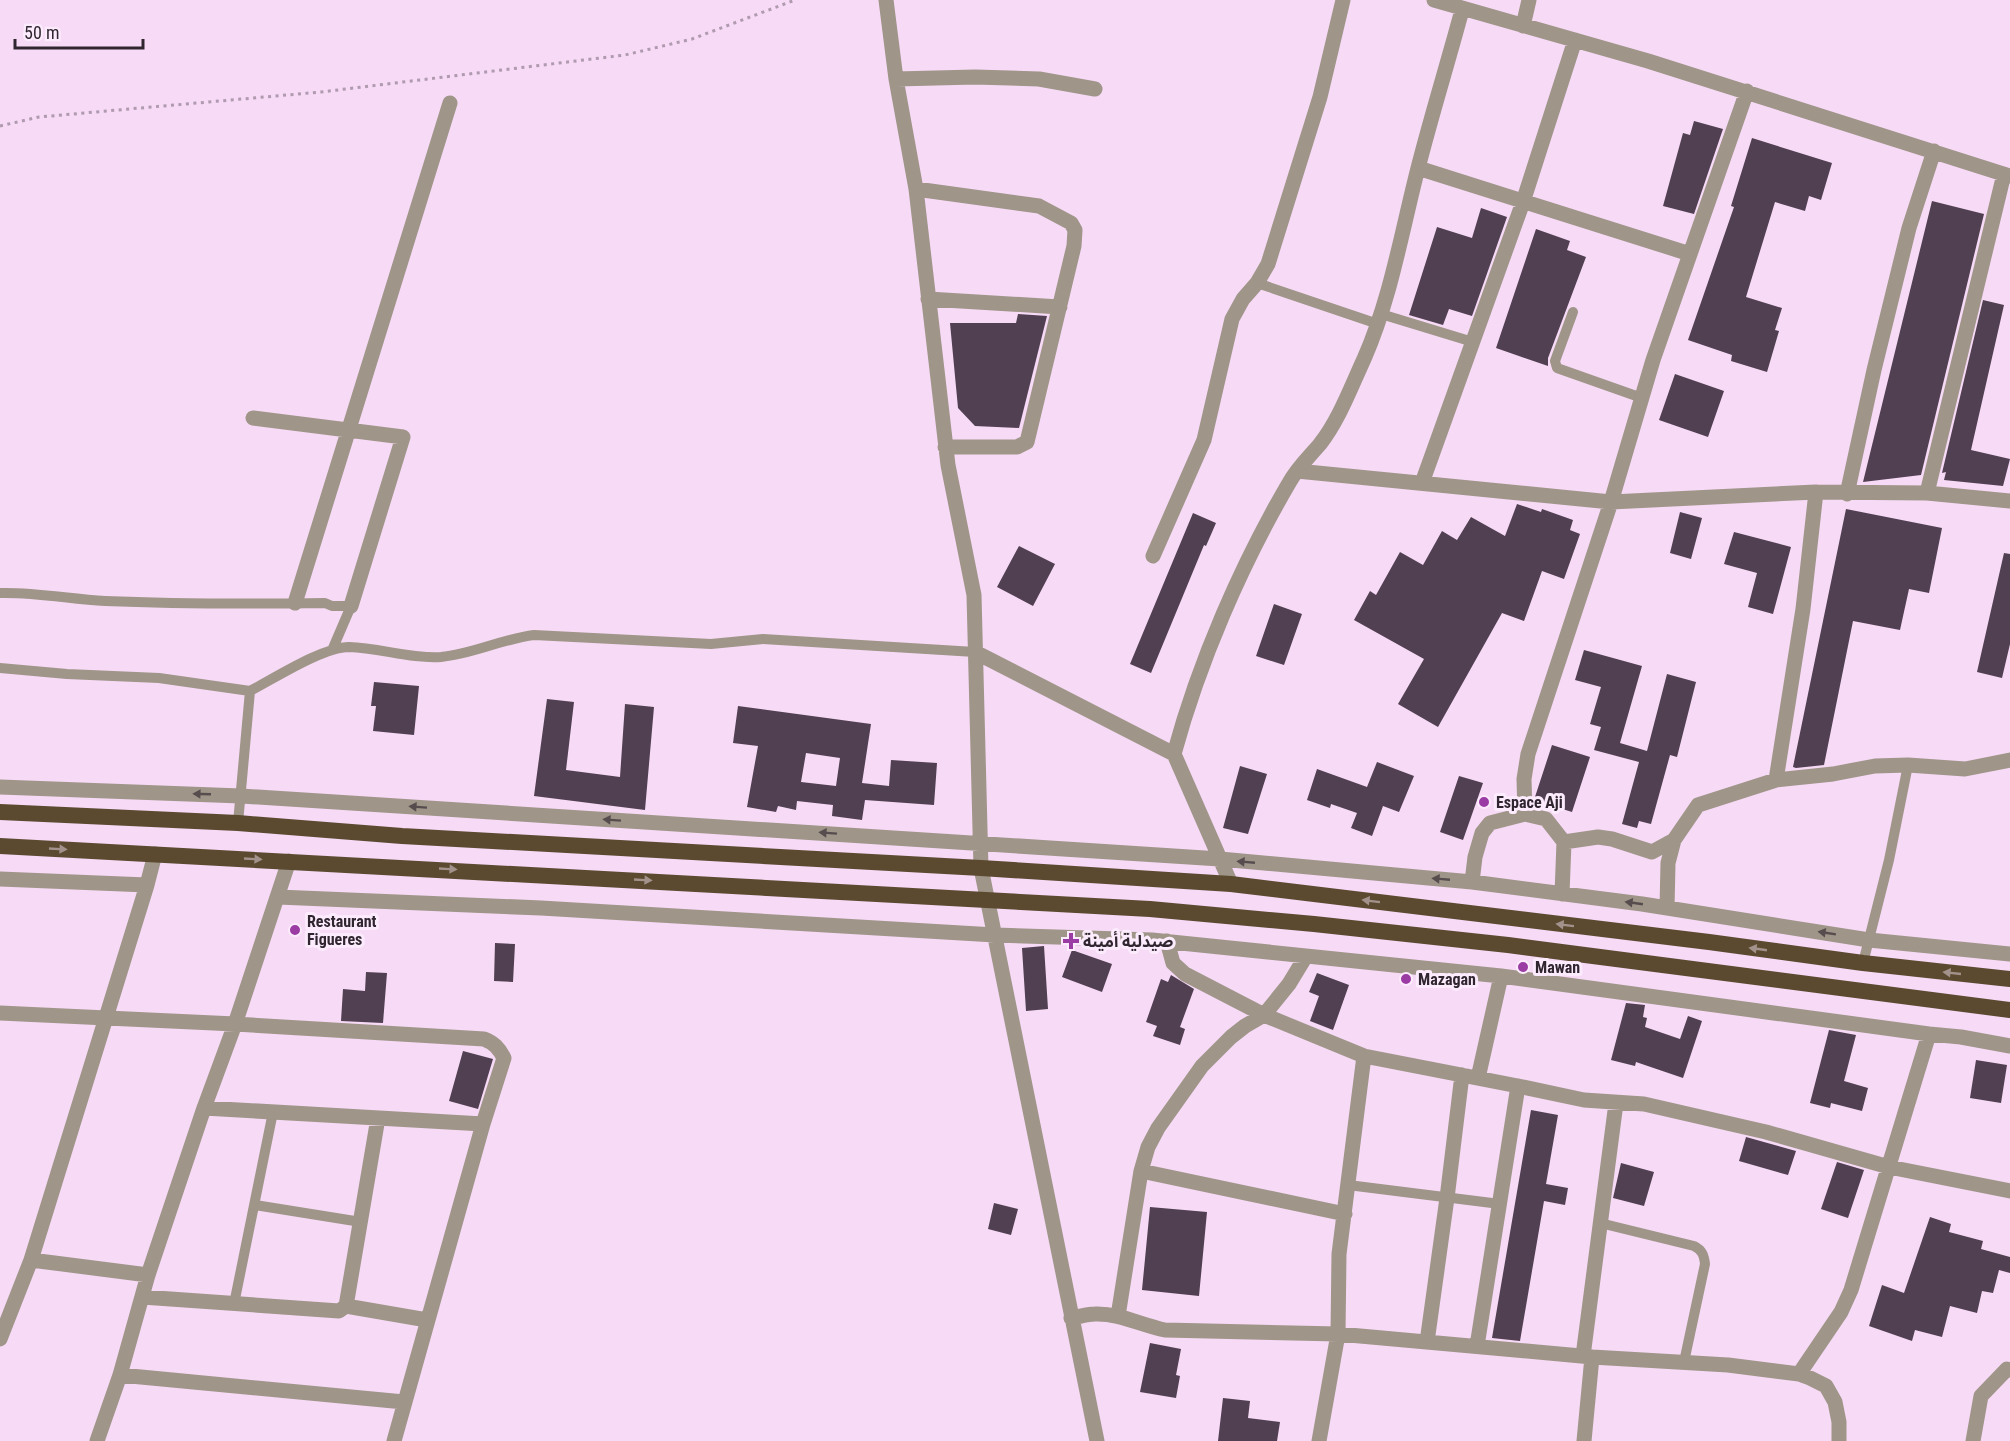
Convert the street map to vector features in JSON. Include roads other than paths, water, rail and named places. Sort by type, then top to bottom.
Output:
[{"type":"highway","points":[[0,812],[238,823],[402,836],[1231,884],[2010,980]]},
{"type":"highway","points":[[0,846],[1150,909],[1314,924],[1562,952],[2010,1010]]},
{"type":"street","points":[[886,0],[896,79],[916,189],[945,447],[974,595],[981,868],[1097,1441]]},
{"type":"street","points":[[1153,556],[1204,440],[1232,320],[1243,299],[1257,283],[1268,264],[1320,97],[1343,0]]},
{"type":"street","points":[[1434,0],[1747,91],[2007,175],[1927,494]]},
{"type":"street","points":[[1523,26],[1529,0]]},
{"type":"street","points":[[1231,884],[1174,754],[1184,717],[1234,589],[1296,471],[1320,443],[1336,417],[1380,319],[1418,168],[1462,10]]},
{"type":"street","points":[[1422,483],[1523,202],[1575,40]]},
{"type":"street","points":[[896,79],[975,77],[1039,79],[1095,89]]},
{"type":"street","points":[[1525,813],[1524,779],[1528,754],[1611,502],[1653,360],[1747,91]]},
{"type":"street","points":[[295,603],[450,103]]},
{"type":"street","points":[[1847,494],[1874,370],[1909,228],[1934,151]]},
{"type":"street","points":[[1418,168],[1690,254]]},
{"type":"street","points":[[916,189],[1038,206],[1071,223],[1075,230],[1074,246],[1027,442],[1017,447],[945,447]]},
{"type":"street","points":[[928,299],[1060,307]]},
{"type":"street","points":[[253,417],[403,437],[351,606]]},
{"type":"street","points":[[1296,471],[1611,502],[1816,492],[1927,494],[2010,501]]},
{"type":"street","points":[[1776,780],[1803,609],[1816,492]]},
{"type":"street","points":[[975,652],[1174,754]]},
{"type":"street","points":[[1667,908],[1668,863],[1674,840],[1698,805],[1776,780],[1833,774],[1875,765],[1965,769],[2010,760]]},
{"type":"street","points":[[0,787],[241,796],[1220,859],[1472,882],[1667,908],[1869,940],[2010,954]]},
{"type":"street","points":[[1472,882],[1475,857],[1482,833],[1490,823],[1525,813],[1546,819],[1564,842],[1562,894]]},
{"type":"street","points":[[1564,842],[1598,837],[1612,839],[1652,852],[1674,840]]},
{"type":"street","points":[[0,1339],[6,1309],[31,1260],[155,854]]},
{"type":"street","points":[[97,1441],[120,1375],[148,1275],[289,861]]},
{"type":"street","points":[[0,879],[147,885]]},
{"type":"street","points":[[278,897],[553,909],[995,935],[1167,941],[1501,976],[1961,1037],[2010,1046]]},
{"type":"street","points":[[1167,941],[1173,963],[1185,974],[1264,1016],[1364,1056],[1584,1100],[1644,1104],[1766,1132],[1889,1167],[2010,1191]]},
{"type":"street","points":[[1118,1316],[1148,1147],[1158,1128],[1202,1066],[1231,1037],[1264,1016],[1289,984],[1306,956]]},
{"type":"street","points":[[1478,1078],[1501,976]]},
{"type":"street","points":[[1,1017],[235,1024],[484,1039],[493,1043],[500,1050],[504,1058],[483,1124],[394,1441]]},
{"type":"street","points":[[1799,1374],[1841,1312],[1851,1290],[1929,1034]]},
{"type":"street","points":[[1319,1441],[1338,1334],[1339,1254],[1364,1056]]},
{"type":"street","points":[[1427,1342],[1448,1198],[1462,1075]]},
{"type":"street","points":[[1477,1346],[1518,1086]]},
{"type":"street","points":[[1584,1441],[1588,1356],[1600,1223],[1616,1103]]},
{"type":"street","points":[[204,1108],[483,1124]]},
{"type":"street","points":[[142,1297],[339,1311],[346,1306],[378,1118]]},
{"type":"street","points":[[1142,1172],[1345,1214]]},
{"type":"street","points":[[31,1260],[148,1275]]},
{"type":"street","points":[[346,1306],[427,1320]]},
{"type":"street","points":[[1071,1318],[1093,1314],[1118,1316],[1165,1330],[1338,1334],[1588,1356],[1728,1365],[1799,1374],[1826,1386],[1835,1402],[1839,1422],[1839,1441]]},
{"type":"street","points":[[1973,1441],[1981,1396],[2007,1370],[2010,1370]]},
{"type":"street","points":[[120,1375],[404,1402]]},
{"type":"lane","points":[[1257,283],[1380,319],[1473,342]]},
{"type":"lane","points":[[1573,312],[1555,361],[1557,368],[1642,398]]},
{"type":"lane","points":[[0,593],[102,601],[212,604],[325,603],[332,606],[351,606],[333,648]]},
{"type":"lane","points":[[0,668],[66,674],[159,678],[250,691],[333,648],[350,647],[438,657],[456,655],[510,639],[534,635],[711,644],[763,639],[975,652]]},
{"type":"lane","points":[[238,823],[250,691]]},
{"type":"lane","points":[[1863,963],[1889,860],[1908,765]]},
{"type":"lane","points":[[234,1304],[273,1112]]},
{"type":"lane","points":[[1348,1185],[1500,1204]]},
{"type":"lane","points":[[255,1204],[361,1222]]},
{"type":"lane","points":[[1600,1223],[1700,1249],[1705,1264],[1684,1362]]},
{"type":"place","name":"Espace Aji","points":[[1484,802]]},
{"type":"place","name":"Restaurant Figueres","points":[[295,930]]},
{"type":"place","name":"صيدلية أمينة","points":[[1071,941]]},
{"type":"place","name":"Mawan","points":[[1523,967]]},
{"type":"place","name":"Mazagan","points":[[1406,979]]}]
